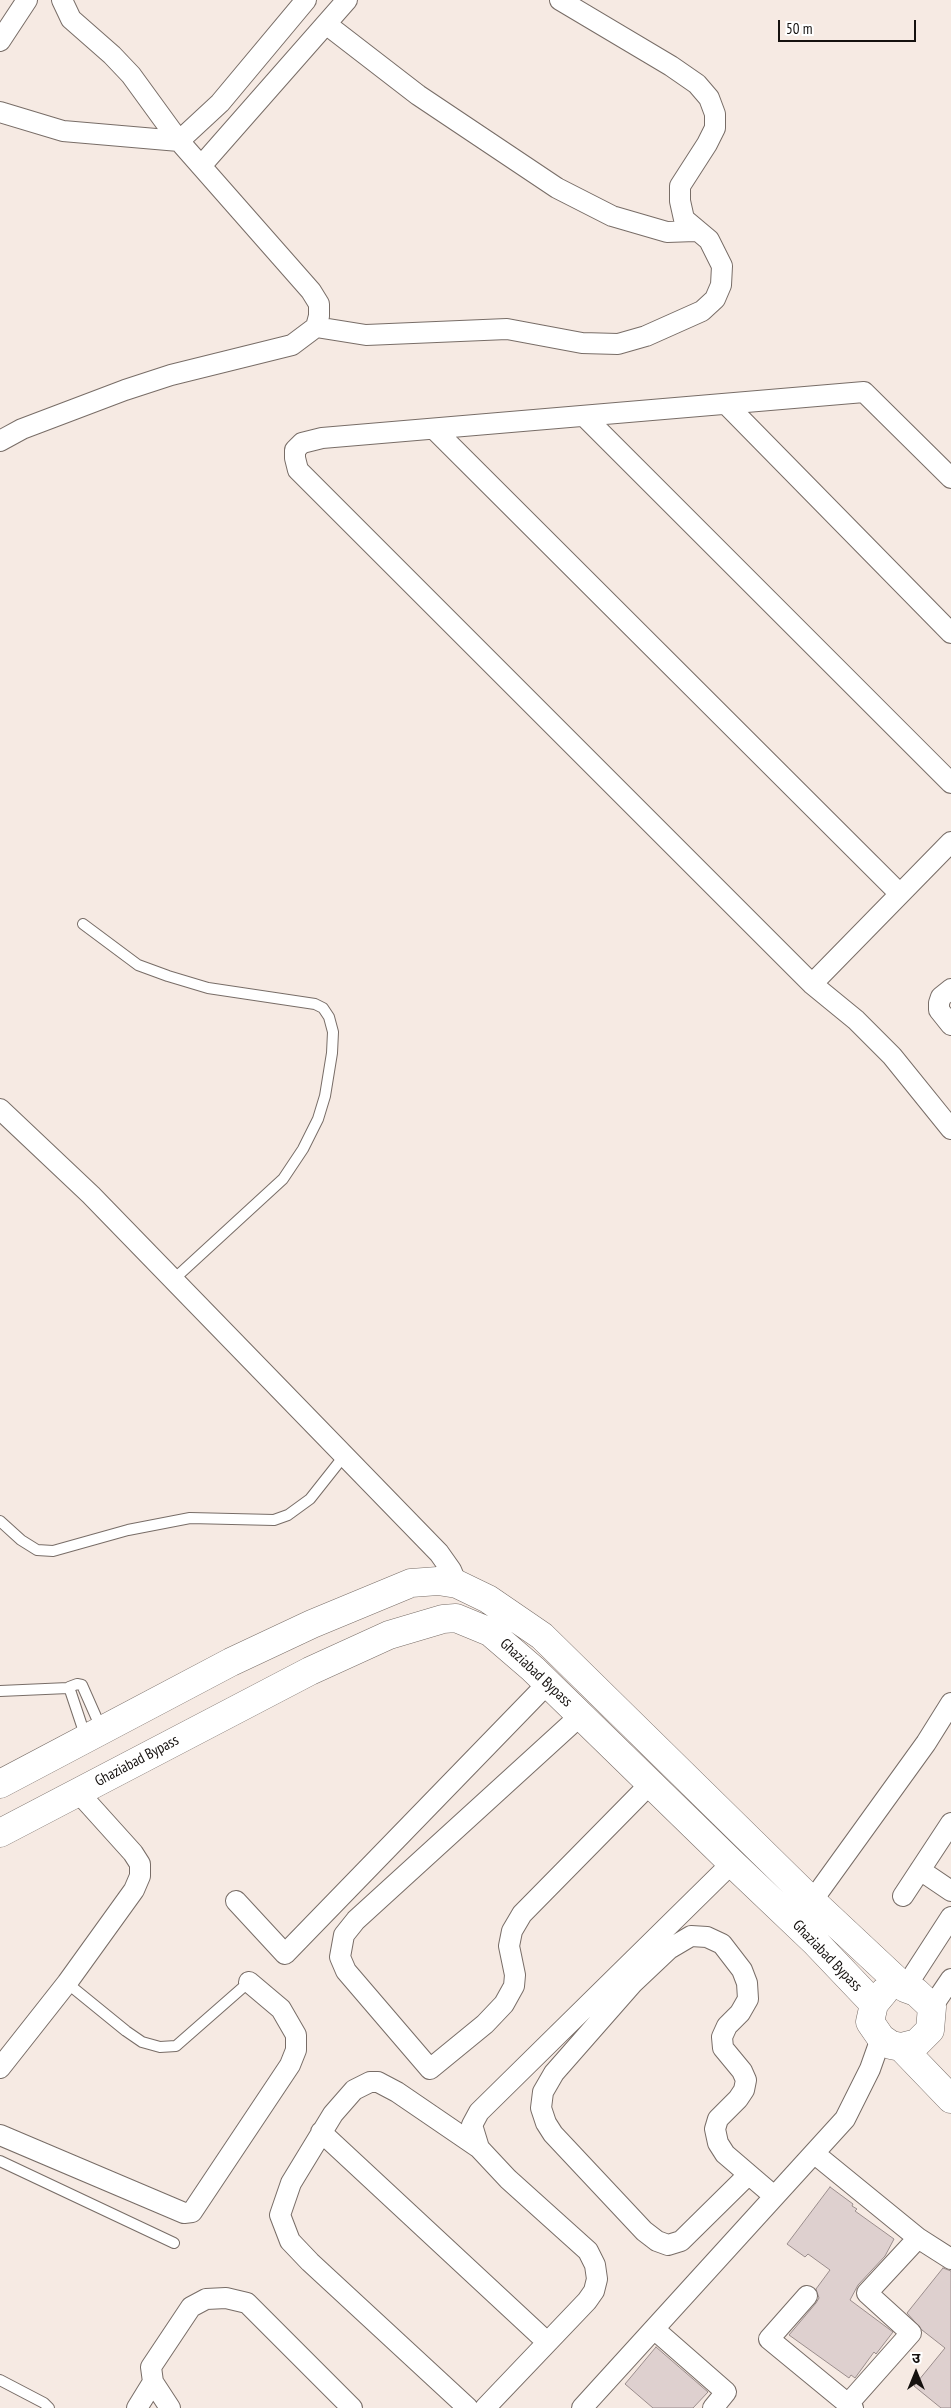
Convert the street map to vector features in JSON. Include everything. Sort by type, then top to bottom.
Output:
[{"type":"highway","name":"Ghaziabad Bypass","points":[[0,1784],[186,1686],[312,1624],[411,1583],[438,1581],[457,1584],[488,1599],[542,1636],[812,1900],[905,1988],[916,1992],[939,2020]]},
{"type":"highway","name":"Ghaziabad Bypass","points":[[0,1833],[310,1671],[389,1635],[443,1618],[456,1618],[490,1632],[548,1683],[815,1942],[874,2004],[870,2022],[951,2099]]},
{"type":"highway","points":[[186,1686],[206,1725]]},
{"type":"highway","points":[[139,1711],[160,1749]]},
{"type":"highway","points":[[874,2004],[881,1994],[894,1988],[905,1988]]},
{"type":"highway","points":[[891,2042],[917,2043],[939,2020]]},
{"type":"street","points":[[0,41],[26,0]]},
{"type":"street","points":[[0,440],[22,429],[162,378],[292,345],[316,327],[319,304],[311,291],[180,141],[131,75],[72,18],[62,0]]},
{"type":"street","points":[[0,112],[63,131],[180,141],[220,103],[306,0]]},
{"type":"street","points":[[201,166],[347,0]]},
{"type":"street","points":[[316,327],[366,335],[507,329],[582,343],[618,344],[646,336],[702,311],[715,299],[721,285],[722,266],[709,240],[695,231],[684,219],[680,186],[707,144],[714,128],[715,114],[710,98],[697,84],[671,66],[560,0]]},
{"type":"street","points":[[326,24],[418,95],[557,188],[612,216],[667,232],[695,231]]},
{"type":"street","points":[[951,478],[864,392],[322,438],[302,443],[295,450],[298,470],[812,984],[856,1020],[892,1056],[951,1129]]},
{"type":"street","points":[[726,404],[951,633]]},
{"type":"street","points":[[584,416],[951,783]]},
{"type":"street","points":[[434,428],[900,893]]},
{"type":"street","points":[[812,984],[951,842]]},
{"type":"street","points":[[951,989],[941,997],[939,1003],[940,1010],[951,1025]]},
{"type":"street","points":[[0,1109],[90,1194],[438,1553],[452,1570],[457,1584]]},
{"type":"street","points":[[236,1901],[285,1954],[548,1683]]},
{"type":"street","points":[[812,1900],[926,1743],[951,1703]]},
{"type":"street","points":[[581,1715],[356,1920],[344,1935],[340,1957],[346,1971],[430,2069],[485,2024],[504,2004],[514,1986],[515,1975],[510,1946],[512,1931],[522,1914],[651,1783]]},
{"type":"street","points":[[0,2068],[67,1982],[134,1890],[140,1876],[140,1864],[133,1853],[78,1792]]},
{"type":"street","points":[[903,1896],[951,1823]]},
{"type":"street","points":[[479,2148],[472,2126],[479,2112],[732,1863]]},
{"type":"street","points":[[920,1870],[951,1891]]},
{"type":"street","points":[[905,1988],[951,1917]]},
{"type":"street","points":[[748,2175],[681,2241],[668,2245],[656,2241],[644,2231],[553,2134],[546,2123],[541,2108],[543,2092],[554,2073],[633,1983],[669,1949],[691,1936],[707,1937],[722,1944],[742,1970],[748,1999],[740,2013],[727,2026],[722,2037],[723,2048],[742,2071],[746,2080],[744,2090],[738,2099],[718,2119],[715,2129],[718,2144],[725,2154],[774,2196]]},
{"type":"street","points":[[939,2020],[951,1979]]},
{"type":"street","points":[[0,2135],[184,2213],[192,2212],[290,2065],[296,2050],[296,2035],[281,2009],[249,1982]]},
{"type":"street","points":[[582,2408],[845,2119],[870,2069],[891,2042]]},
{"type":"street","points":[[468,2408],[290,2241],[280,2215],[291,2183],[321,2132],[344,2099],[354,2090],[370,2082],[378,2082],[397,2092],[479,2148],[508,2179],[588,2251],[595,2265],[597,2279],[594,2291],[587,2301],[485,2408]]},
{"type":"street","points":[[321,2132],[547,2342]]},
{"type":"street","points":[[814,2154],[918,2238],[951,2259]]},
{"type":"street","points":[[807,2296],[769,2339],[851,2406],[911,2333],[868,2293],[918,2238]]},
{"type":"street","points":[[170,2408],[153,2382],[151,2367],[191,2307],[206,2299],[226,2298],[248,2304],[352,2408]]},
{"type":"street","points":[[654,2329],[726,2392],[713,2408]]},
{"type":"street","points":[[137,2408],[153,2382]]},
{"type":"lane","points":[[83,924],[138,965],[208,988],[315,1004],[323,1008],[329,1016],[333,1032],[332,1053],[325,1096],[318,1119],[303,1149],[283,1179],[173,1280]]},
{"type":"lane","points":[[0,1520],[21,1540],[37,1550],[53,1551],[128,1530],[190,1518],[274,1520],[288,1515],[310,1499],[344,1456]]},
{"type":"lane","points":[[0,1691],[68,1688],[77,1684],[82,1685],[94,1735]]},
{"type":"lane","points":[[68,1688],[94,1735]]},
{"type":"lane","points":[[67,1982],[126,2031],[142,2042],[160,2047],[176,2046],[249,1982]]},
{"type":"lane","points":[[0,2160],[174,2243]]},
{"type":"lane","points":[[0,2380],[44,2402],[49,2408]]},
{"type":"building","points":[[830,2187],[853,2204],[852,2206],[857,2209],[855,2211],[894,2239],[885,2256],[858,2285],[850,2300],[893,2332],[876,2354],[874,2352],[855,2378],[851,2375],[849,2378],[789,2335],[816,2303],[819,2298],[816,2289],[830,2270],[808,2254],[805,2257],[787,2244]]},
{"type":"building","points":[[943,2268],[951,2271],[951,2408],[941,2408],[914,2386],[945,2348],[922,2330],[907,2313]]},
{"type":"building","points":[[656,2347],[708,2392],[693,2408],[653,2408],[625,2384]]}]
